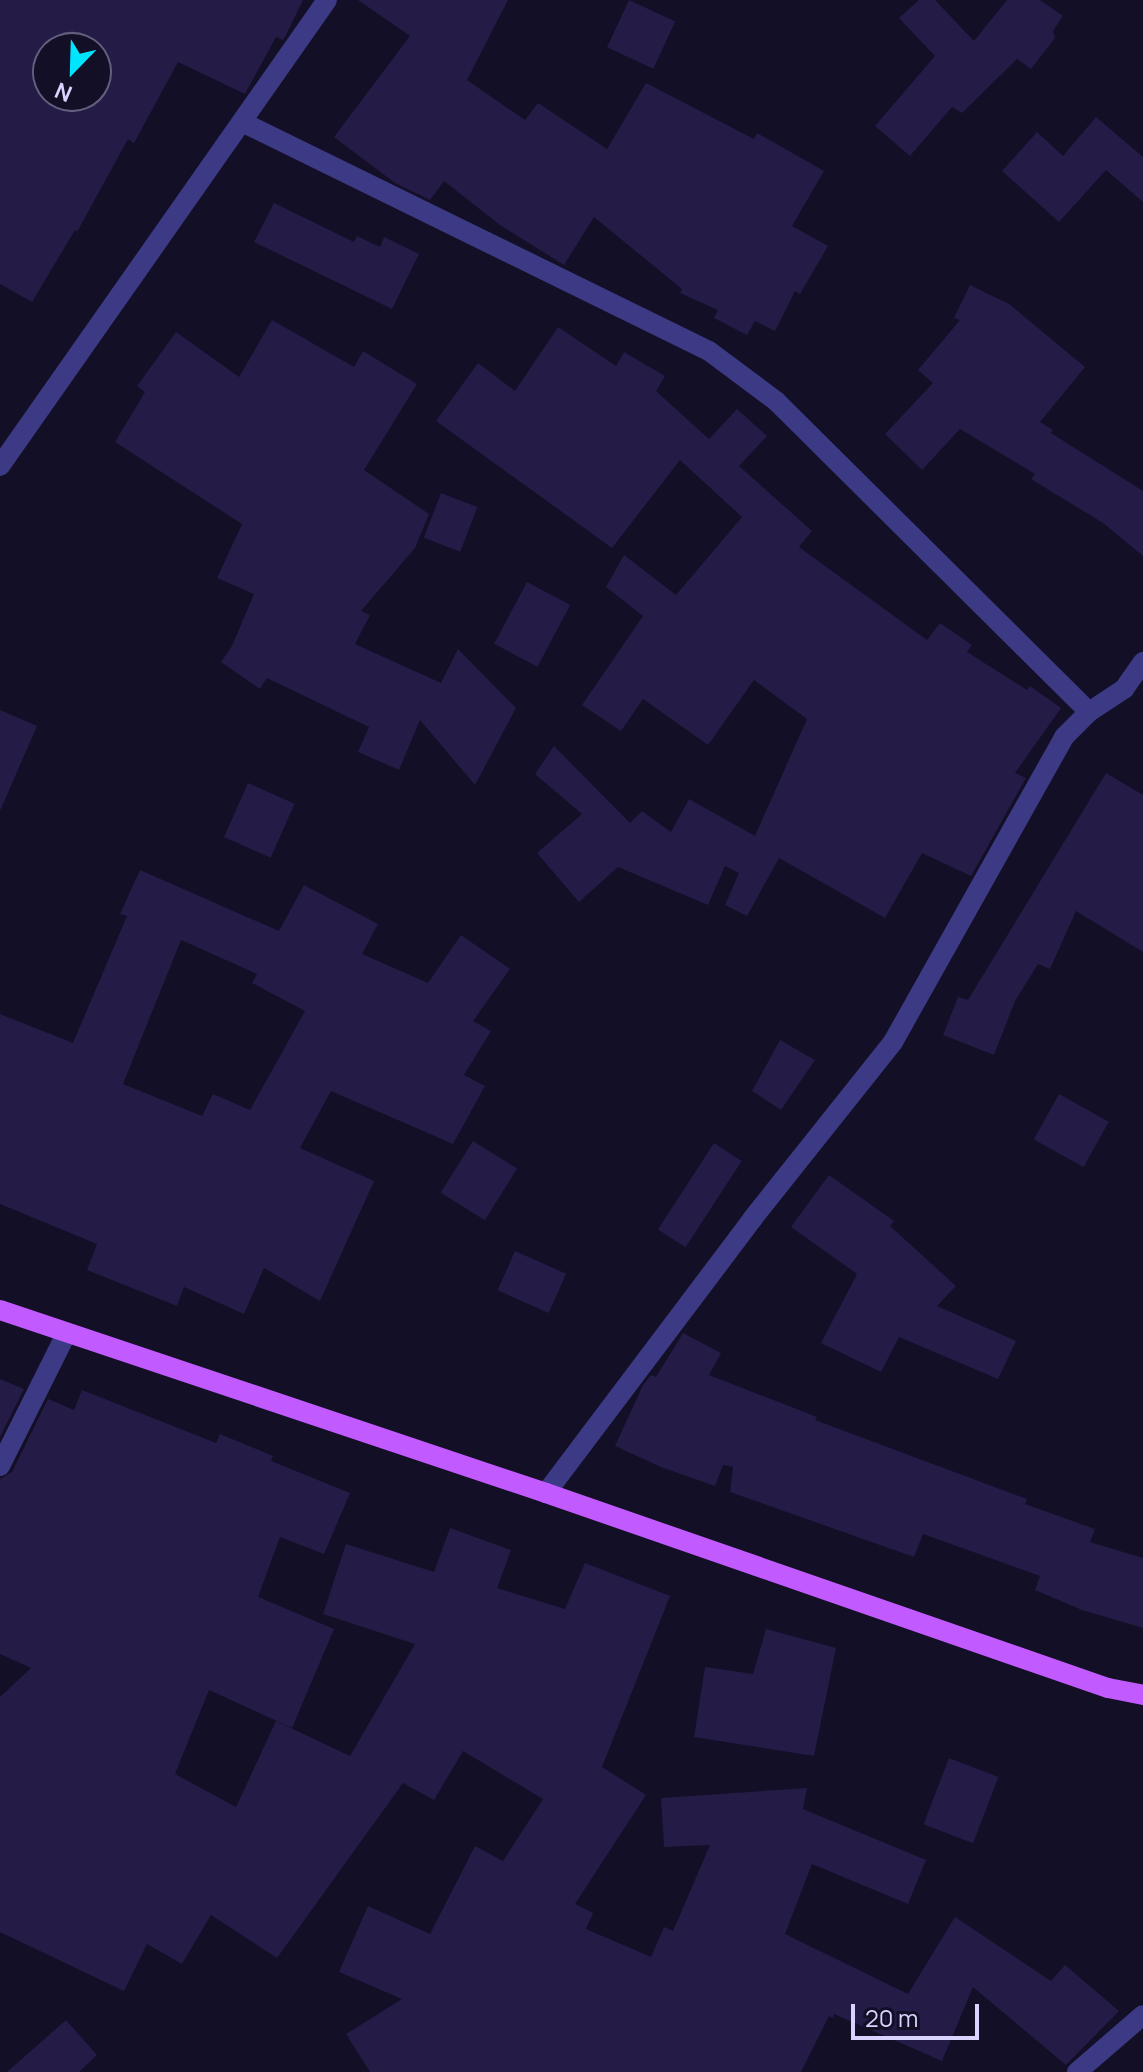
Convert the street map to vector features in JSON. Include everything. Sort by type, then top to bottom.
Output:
[{"type":"main road","points":[[0,1310],[546,1493],[1108,1688],[1143,1695]]},
{"type":"main road","points":[[1108,1688],[1143,1713]]},
{"type":"street","points":[[0,466],[327,0]]},
{"type":"street","points":[[242,122],[709,351],[776,401],[1089,712]]},
{"type":"street","points":[[546,1493],[753,1218],[893,1042],[1064,737],[1089,712],[1124,689],[1143,662]]},
{"type":"street","points":[[0,1466],[66,1334]]},
{"type":"street","points":[[1077,2072],[1143,2015]]},
{"type":"building","points":[[0,0],[303,0],[285,37],[283,40],[276,37],[245,94],[178,62],[134,143],[128,139],[77,232],[75,230],[32,302],[0,284]]},
{"type":"building","points":[[358,0],[508,0],[467,80],[525,120],[538,103],[607,149],[646,83],[754,139],[757,133],[824,171],[792,226],[828,246],[800,294],[795,291],[775,331],[755,321],[747,335],[714,318],[718,310],[680,293],[682,289],[594,217],[564,265],[500,225],[444,181],[430,200],[395,183],[334,137],[410,36]]},
{"type":"building","points":[[629,0],[675,22],[653,69],[607,47]]},
{"type":"building","points":[[919,0],[935,0],[974,41],[1007,0],[1040,0],[1063,16],[1053,31],[1055,38],[1031,69],[1017,59],[962,113],[952,107],[910,156],[875,126],[935,56],[899,18]]},
{"type":"building","points":[[1096,117],[1143,157],[1143,202],[1106,170],[1059,222],[1002,171],[1037,132],[1063,156]]},
{"type":"building","points":[[274,203],[354,242],[357,236],[380,247],[384,237],[419,254],[392,309],[254,242]]},
{"type":"building","points":[[970,285],[1009,304],[1085,367],[1040,422],[1053,430],[1051,433],[1143,491],[1143,556],[1103,523],[1031,479],[1035,474],[960,429],[922,470],[885,434],[933,383],[918,370],[960,320],[954,318]]},
{"type":"building","points":[[272,320],[354,367],[363,351],[417,384],[364,470],[429,514],[415,548],[361,611],[370,615],[355,644],[441,683],[458,649],[516,708],[475,785],[420,720],[399,770],[358,752],[369,727],[267,678],[260,689],[221,662],[232,646],[254,594],[217,578],[242,524],[115,442],[145,392],[137,386],[176,332],[239,377]]},
{"type":"building","points":[[558,327],[616,366],[624,352],[665,376],[656,391],[709,439],[737,409],[767,436],[739,466],[812,531],[799,547],[927,640],[940,623],[972,645],[967,652],[1027,690],[1030,686],[1061,708],[1015,773],[1026,778],[971,876],[922,853],[885,918],[779,858],[747,916],[725,905],[739,873],[725,866],[708,905],[618,867],[579,902],[537,853],[582,814],[535,774],[554,746],[630,823],[642,811],[671,832],[689,799],[755,836],[807,719],[754,680],[708,745],[643,699],[621,731],[582,705],[643,616],[606,587],[624,555],[676,595],[742,517],[680,460],[612,548],[436,421],[478,363],[515,391]]},
{"type":"building","points":[[441,493],[477,507],[460,552],[424,538]]},
{"type":"building","points":[[527,582],[570,605],[537,667],[494,644]]},
{"type":"building","points":[[0,710],[37,726],[0,811]]},
{"type":"building","points":[[1106,773],[1143,795],[1143,952],[1076,911],[1050,969],[1038,964],[1015,1001],[994,1055],[943,1035],[958,997],[968,1000]]},
{"type":"building","points":[[248,783],[295,804],[271,858],[224,837]]},
{"type":"building","points":[[140,870],[279,931],[304,885],[378,924],[362,954],[428,983],[461,935],[510,969],[473,1021],[491,1031],[464,1075],[485,1086],[453,1144],[331,1091],[300,1148],[374,1181],[320,1301],[264,1268],[244,1314],[184,1287],[177,1306],[87,1270],[97,1244],[0,1204],[0,1014],[73,1043],[127,916],[120,914]],"holes":[[[181,940],[257,974],[252,983],[305,1011],[250,1110],[213,1094],[202,1116],[123,1084]]]},
{"type":"building","points":[[780,1040],[815,1060],[781,1110],[752,1091]]},
{"type":"building","points":[[1059,1094],[1109,1122],[1084,1167],[1034,1139]]},
{"type":"building","points":[[473,1141],[517,1169],[485,1220],[441,1193]]},
{"type":"building","points":[[714,1143],[742,1161],[686,1247],[658,1229]]},
{"type":"building","points":[[829,1175],[894,1221],[890,1226],[956,1286],[937,1306],[1016,1341],[998,1379],[899,1337],[881,1372],[821,1343],[857,1274],[791,1227]]},
{"type":"building","points":[[515,1251],[566,1274],[549,1313],[498,1290]]},
{"type":"building","points":[[683,1333],[721,1353],[709,1375],[817,1417],[815,1420],[1027,1499],[1025,1504],[1095,1529],[1090,1542],[1143,1558],[1143,1628],[1082,1610],[1035,1590],[1040,1576],[923,1534],[914,1557],[730,1492],[733,1467],[723,1465],[715,1486],[661,1467],[615,1446],[643,1385],[651,1375],[656,1377]]},
{"type":"building","points":[[0,1379],[24,1389],[0,1437]]},
{"type":"building","points":[[82,1390],[216,1443],[220,1434],[273,1456],[271,1461],[350,1493],[324,1554],[280,1537],[258,1597],[334,1629],[292,1728],[209,1690],[175,1774],[236,1807],[276,1721],[350,1756],[415,1644],[323,1614],[346,1544],[434,1572],[450,1528],[511,1550],[497,1588],[565,1609],[585,1563],[670,1596],[602,1767],[646,1795],[575,1904],[593,1913],[586,1929],[651,1957],[664,1927],[673,1931],[710,1845],[664,1847],[661,1798],[807,1788],[803,1809],[926,1860],[908,1904],[812,1864],[785,1934],[908,1994],[955,1917],[1051,1981],[1065,1965],[1119,2011],[1066,2065],[973,1987],[942,2061],[834,2014],[833,2018],[829,2016],[801,2072],[370,2072],[346,2034],[402,1999],[339,1972],[368,1906],[430,1934],[475,1846],[503,1861],[543,1799],[463,1751],[434,1800],[403,1783],[277,1958],[211,1915],[182,1964],[147,1944],[124,1991],[0,1932],[0,1697],[31,1668],[0,1654],[0,1479],[12,1472],[48,1399],[74,1410]]},
{"type":"building","points":[[766,1629],[836,1648],[814,1756],[694,1737],[705,1667],[753,1674]]},
{"type":"building","points":[[949,1758],[998,1777],[973,1843],[924,1824]]},
{"type":"building","points":[[66,2020],[97,2055],[79,2072],[7,2072]]}]
